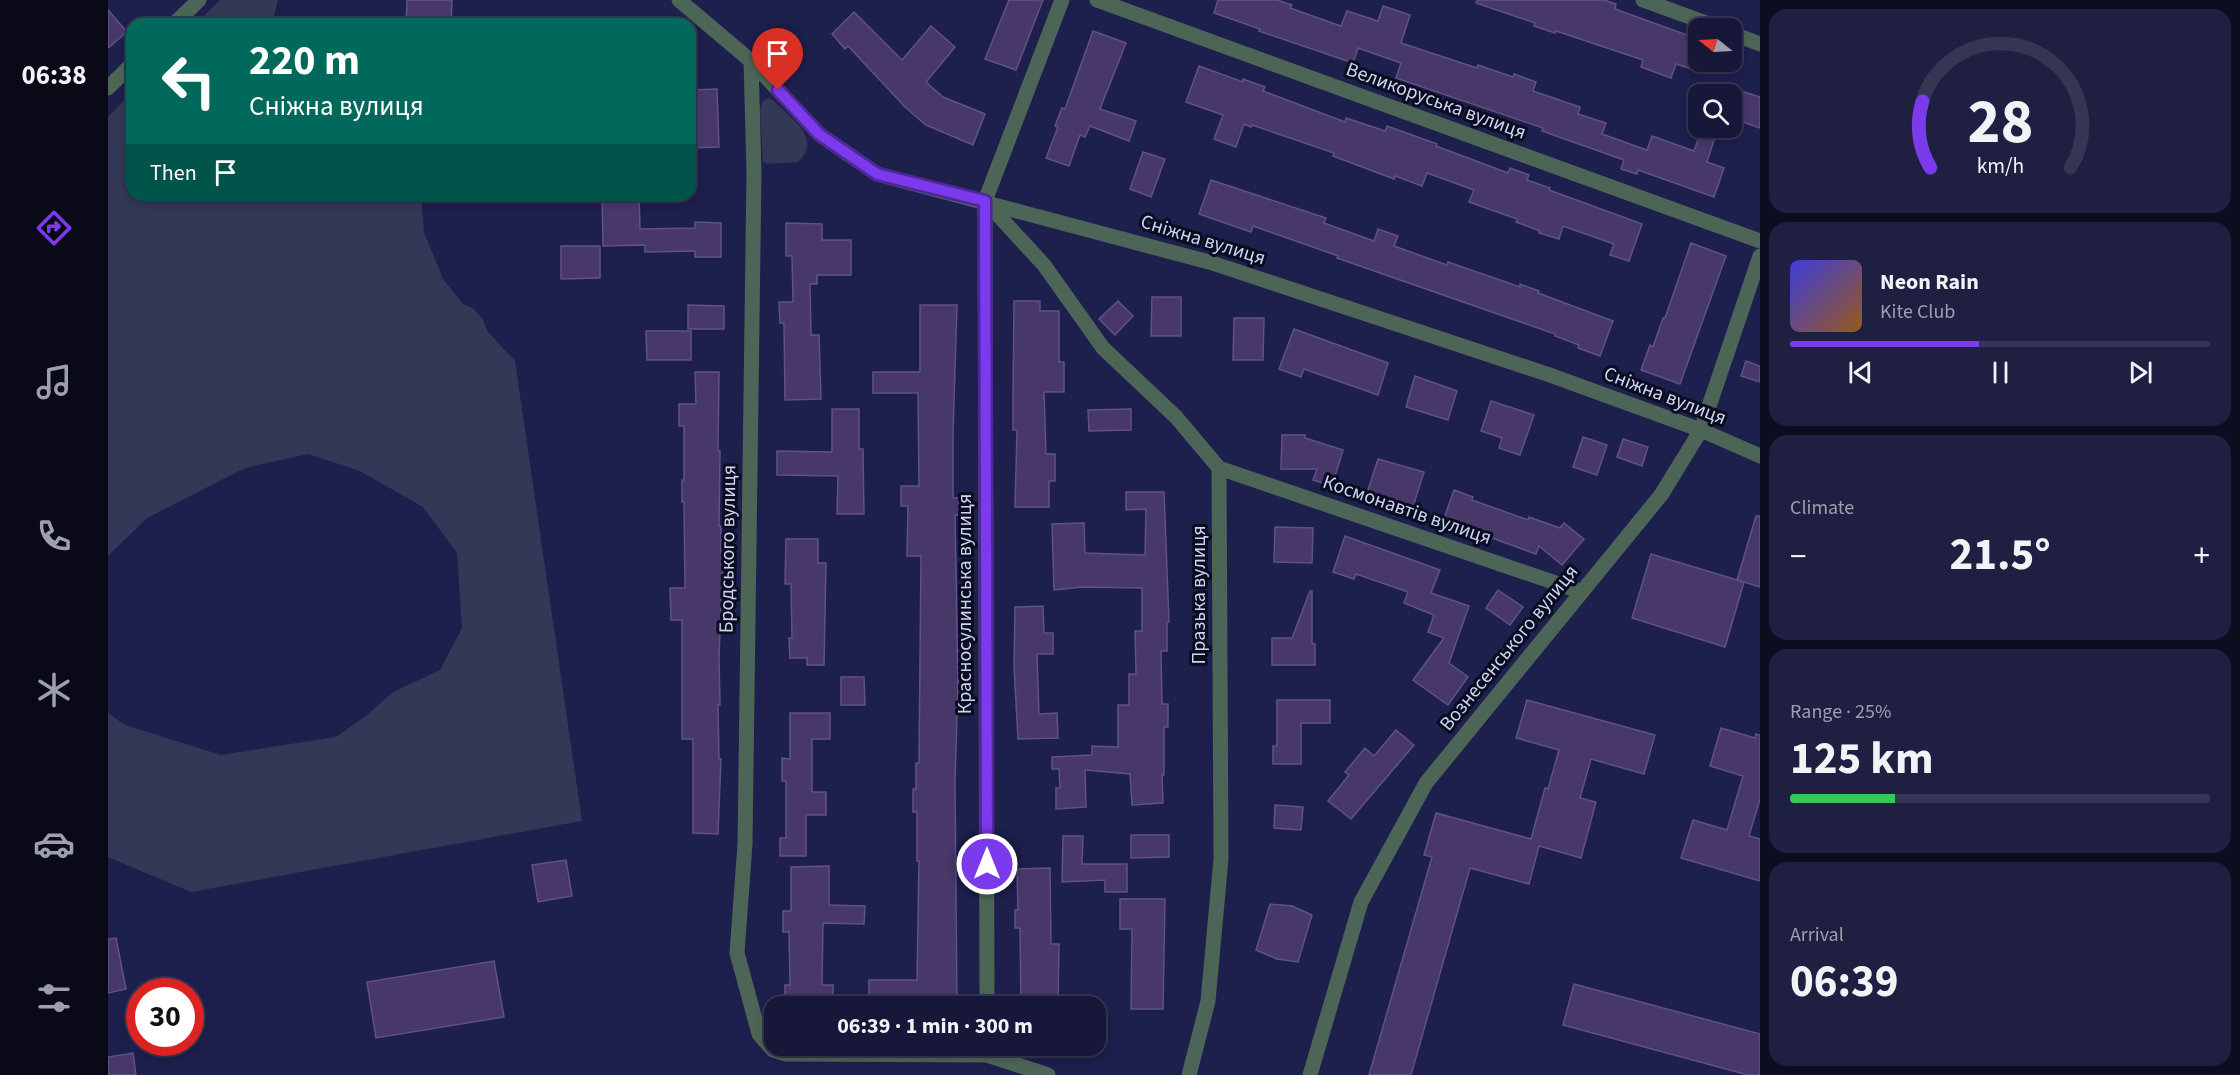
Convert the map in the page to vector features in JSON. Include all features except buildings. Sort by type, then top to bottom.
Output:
[{"type":"street","points":[[180,18],[199,0]]},
{"type":"street","name":"Сніжна вулиця","points":[[678,0],[751,61],[819,134],[877,174],[1209,262],[1547,374],[1701,430],[1760,456]]},
{"type":"street","points":[[1062,0],[985,201],[1044,265],[1103,348],[1176,417],[1219,468]]},
{"type":"street","name":"Великоруська вулиця","points":[[1097,0],[1760,241]]},
{"type":"street","points":[[1643,0],[1692,18]]},
{"type":"street","points":[[1742,37],[1760,44]]},
{"type":"street","name":"Бродського вулиця","points":[[751,61],[754,172],[745,844],[737,953],[759,1034],[764,1040]]},
{"type":"street","points":[[108,88],[126,70]]},
{"type":"street","name":"Красносулинська вулиця","points":[[985,201],[987,996]]},
{"type":"street","name":"Вознесенського вулиця","points":[[1310,1075],[1361,902],[1426,783],[1660,495],[1701,430],[1760,256]]},
{"type":"street","name":"Космонавтів вулиця","points":[[1219,468],[1582,592]]},
{"type":"street","name":"Празька вулиця","points":[[1189,1075],[1208,1001],[1221,859],[1219,468]]},
{"type":"street","points":[[1002,1056],[1048,1075]]},
{"type":"shaded area","points":[[220,0],[278,0],[274,18],[202,18]]},
{"type":"shaded area","points":[[126,98],[126,201],[421,201],[424,232],[443,279],[463,304],[473,308],[482,318],[488,332],[515,361],[582,821],[191,892],[108,857],[108,713],[125,725],[221,755],[336,737],[367,715],[393,692],[440,670],[462,628],[457,553],[423,507],[360,471],[308,454],[245,468],[147,518],[108,556],[108,117]]},
{"type":"shaded area","points":[[768,98],[774,101],[802,129],[806,137],[805,154],[798,162],[767,164],[763,162],[760,109],[763,101]]},
{"type":"route","points":[[778,90],[819,134],[877,174],[985,201],[987,864]]}]
